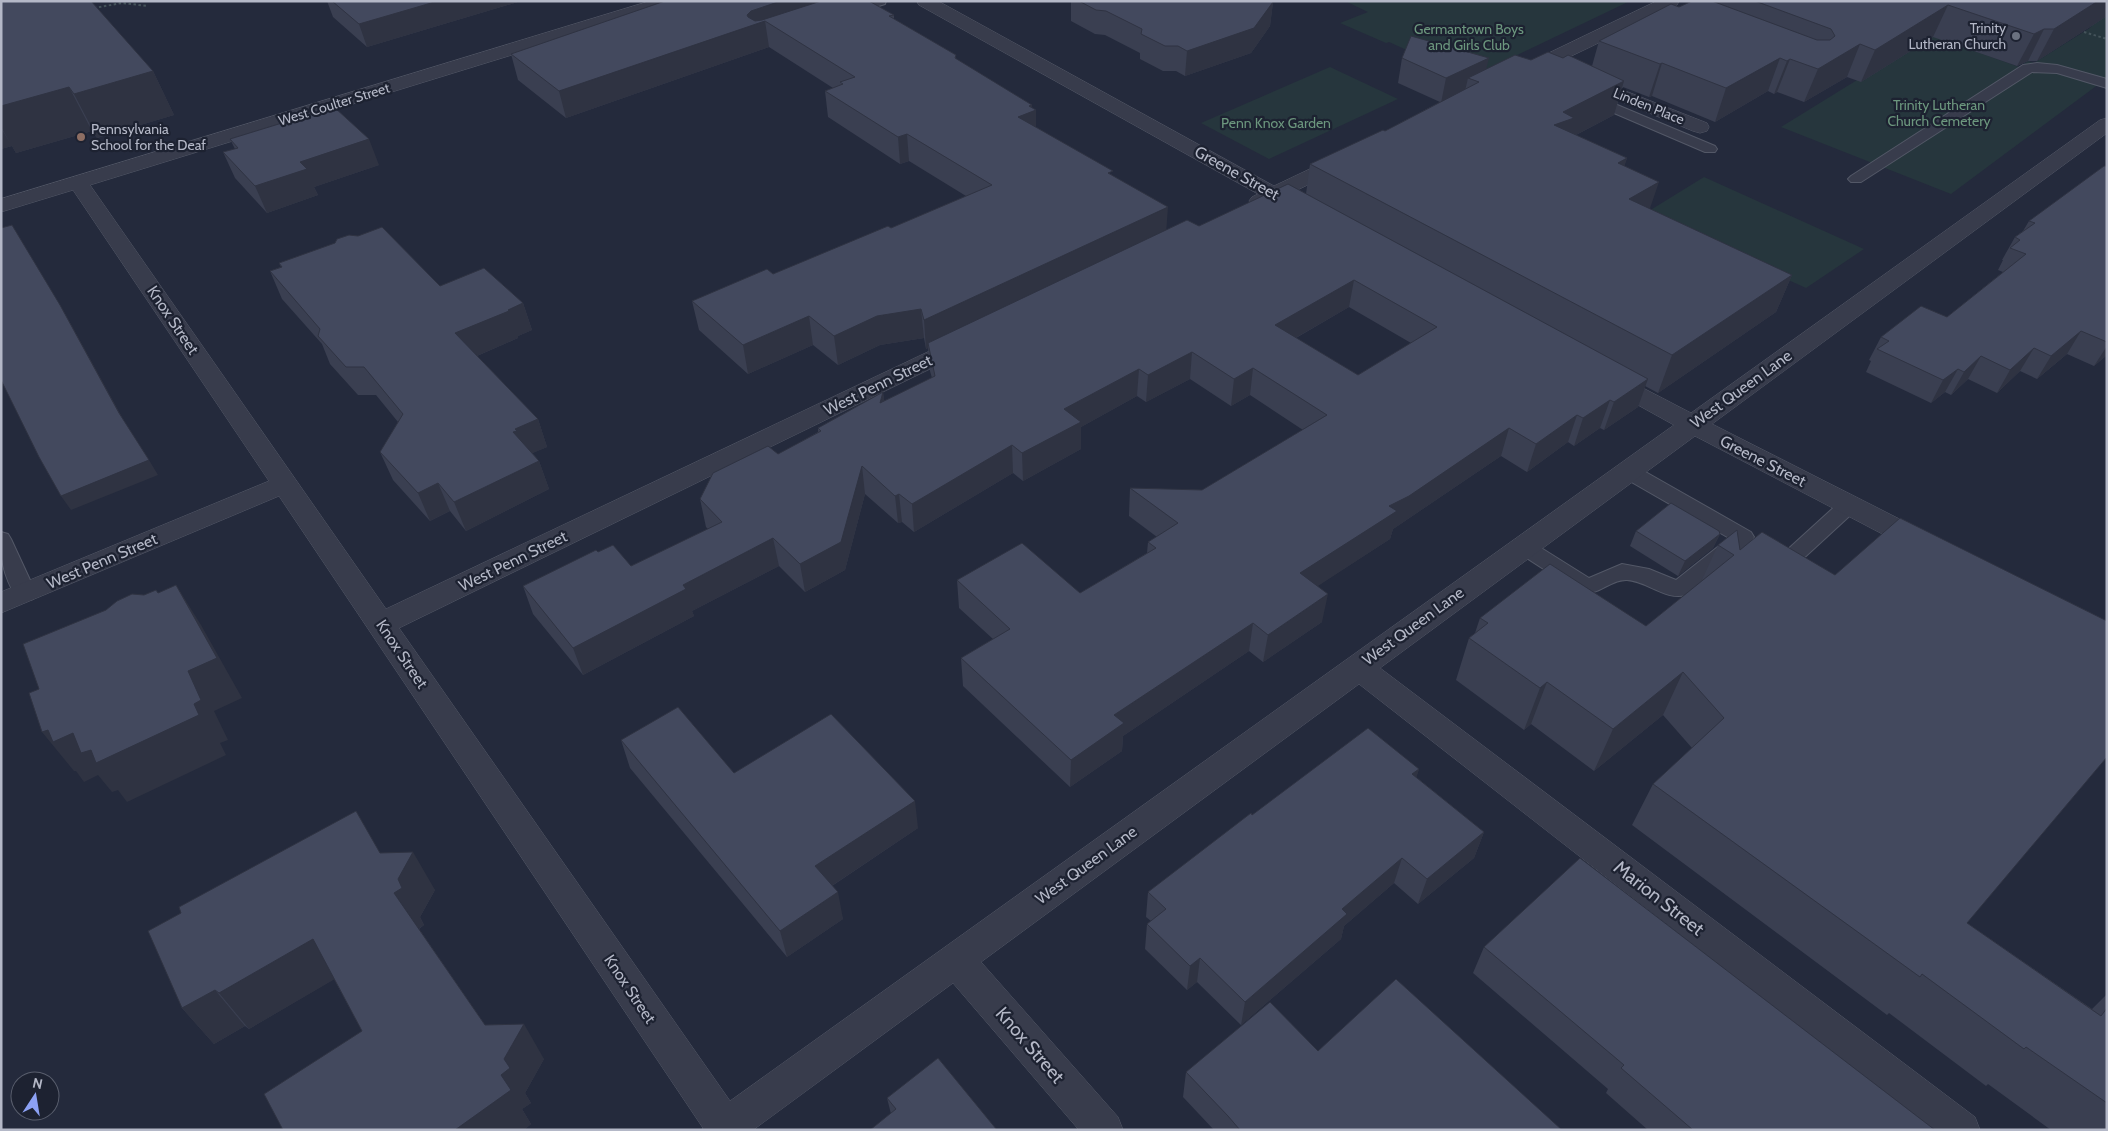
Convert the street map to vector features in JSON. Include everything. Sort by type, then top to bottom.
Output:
[{"type":"street","name":"West Coulter Street","points":[[1,206],[668,1]]},
{"type":"street","name":"Greene Street","points":[[925,1],[1309,213]]},
{"type":"street","points":[[1506,81],[1555,73],[1668,8]]},
{"type":"street","name":"Linden Place","points":[[1555,73],[1700,127]]},
{"type":"street","name":"West Queen Lane","points":[[723,1128],[1357,666],[2107,124]]},
{"type":"street","points":[[1241,210],[1359,152]]},
{"type":"street","name":"Knox Street","points":[[78,182],[723,1128]]},
{"type":"street","name":"West Penn Street","points":[[381,624],[981,335]]},
{"type":"street","name":"Greene Street","points":[[1594,371],[1692,424],[1948,555]]},
{"type":"street","name":"West Penn Street","points":[[13,598],[285,484]]},
{"type":"street","name":"Marion Street","points":[[1357,666],[1961,1130]]},
{"type":"street","name":"Knox Street","points":[[956,960],[1104,1130]]},
{"type":"lane","points":[[834,16],[880,1]]},
{"type":"lane","points":[[1856,179],[2028,68],[2037,65],[2107,84]]},
{"type":"lane","points":[[1555,73],[1597,101],[1710,149]]},
{"type":"lane","points":[[1628,471],[1787,562],[1849,505]]},
{"type":"lane","points":[[1523,546],[1587,587],[1622,572],[1640,574],[1678,590],[1744,537]]},
{"type":"lane","points":[[1,539],[13,598]]},
{"type":"path","points":[[94,8],[122,3],[148,6]]},
{"type":"path","points":[[2084,32],[2107,39]]},
{"type":"green space","name":"Germantown Boys and Girls Club","points":[[1345,1],[1630,1],[1469,78],[1389,42],[1386,43],[1340,23],[1368,12]]},
{"type":"green space","name":"Trinity Lutheran Church Cemetery","points":[[2107,1],[2107,78],[1951,194],[1781,127],[1930,35],[2019,67],[2028,61],[2034,63],[2090,28]]},
{"type":"green space","name":"Penn Knox Garden","points":[[1330,67],[1398,99],[1269,159],[1201,123]]},
{"type":"green space","points":[[1704,177],[1864,249],[1806,288],[1644,214]]},
{"type":"building","points":[[1,1],[91,1],[153,71],[74,94],[69,87],[1,106]]},
{"type":"building","points":[[332,1],[438,1],[359,24]]},
{"type":"building","points":[[665,1],[781,1],[751,11],[747,15],[755,21],[821,1],[869,1],[894,15],[889,16],[956,55],[955,58],[1032,105],[1029,106],[1036,110],[1018,117],[1113,171],[1108,173],[1168,207],[924,320],[921,309],[877,316],[834,336],[809,316],[743,345],[692,301],[767,269],[773,274],[888,226],[891,228],[992,185],[907,134],[898,137],[825,91],[843,84],[840,82],[855,77],[765,21],[559,91],[511,54]]},
{"type":"building","points":[[1079,1],[1273,2],[1254,28],[1187,51],[1178,46],[1165,46],[1141,34],[1142,29],[1106,11],[1096,10]]},
{"type":"building","points":[[1692,1],[1712,1],[1817,40],[1830,40],[1835,36],[1831,29],[1755,1],[2098,1],[2054,29],[2044,29],[2034,34],[1948,5],[1875,50],[1860,44],[1818,69],[1790,59],[1787,61],[1780,58],[1726,88],[1599,41],[1671,4],[1679,7]]},
{"type":"building","points":[[1411,36],[1489,58],[1446,78],[1402,58]]},
{"type":"building","points":[[1548,52],[1563,58],[1568,55],[1624,81],[1563,112],[1574,118],[1554,125],[1627,158],[1618,163],[1659,182],[1629,199],[1792,275],[1672,355],[1310,164],[1383,130],[1385,131],[1479,82],[1468,78],[1515,55],[1531,60]]},
{"type":"building","points":[[334,107],[369,139],[300,162],[307,169],[255,186],[223,152],[238,148],[230,139]]},
{"type":"building","points":[[2104,166],[2107,166],[2107,342],[2081,331],[2051,356],[2034,348],[2010,370],[1981,356],[1964,372],[1958,369],[1943,380],[1877,349],[1889,341],[1881,337],[1921,306],[1947,317],[2026,254],[2010,248],[2020,240],[2015,237],[2035,223],[2029,221]]},
{"type":"building","points":[[1288,184],[1648,379],[1614,402],[1610,400],[1583,418],[1577,415],[1536,444],[1509,428],[1409,496],[1389,506],[1397,511],[1300,573],[1328,594],[1268,635],[1253,623],[1114,715],[1124,723],[1071,760],[961,658],[1010,629],[957,580],[1022,543],[1080,593],[1156,548],[1148,542],[1178,523],[1130,488],[1202,490],[1327,415],[1253,368],[1234,379],[1192,352],[1148,375],[1139,369],[1064,409],[1081,422],[1022,453],[1012,445],[912,504],[899,494],[895,496],[862,466],[841,542],[800,564],[773,538],[683,585],[686,589],[573,648],[523,586],[596,550],[598,552],[613,545],[631,566],[722,522],[700,499],[713,473],[768,446],[778,454],[821,431],[818,428],[883,392],[880,403],[935,376],[928,343],[1187,220],[1199,226]],"holes":[[[1354,280],[1437,327],[1358,375],[1275,325]]]},
{"type":"building","points":[[12,225],[60,305],[119,413],[149,460],[61,496],[39,457],[1,380],[1,228]]},
{"type":"building","points":[[382,227],[440,286],[484,268],[523,303],[509,311],[455,333],[538,419],[515,429],[517,431],[513,432],[539,461],[454,502],[438,483],[418,493],[380,452],[403,414],[364,367],[346,367],[318,336],[320,329],[270,271],[282,267],[279,263],[335,243],[337,239],[349,235],[358,236]]},
{"type":"building","points":[[1671,503],[1719,531],[1720,534],[1685,561],[1636,531]]},
{"type":"building","points":[[1900,518],[2107,621],[2107,757],[1967,923],[2101,1016],[2107,1008],[2107,1103],[2026,1047],[2024,1049],[1922,974],[1920,977],[1653,784],[1724,718],[1683,672],[1613,729],[1547,682],[1540,688],[1469,638],[1488,623],[1480,618],[1550,564],[1646,626],[1734,555],[1718,545],[1737,530],[1740,550],[1762,532],[1835,575]]},
{"type":"building","points":[[176,585],[217,658],[188,671],[201,700],[194,704],[199,715],[96,763],[91,750],[81,753],[73,733],[53,742],[48,730],[42,732],[29,693],[39,689],[23,644],[106,610],[117,601],[132,594],[144,595],[156,590],[158,593]]},
{"type":"building","points":[[678,707],[734,773],[831,714],[915,801],[815,866],[838,892],[780,931],[621,740]]},
{"type":"building","points":[[1368,728],[1419,769],[1412,774],[1484,832],[1427,879],[1402,858],[1342,909],[1347,914],[1245,1002],[1200,958],[1190,966],[1147,924],[1166,909],[1148,892],[1251,813],[1252,815]]},
{"type":"building","points":[[356,811],[380,853],[413,852],[398,879],[402,888],[394,893],[485,1025],[524,1024],[504,1059],[510,1068],[501,1075],[511,1090],[455,1130],[283,1130],[264,1094],[362,1031],[313,939],[219,993],[215,990],[182,1008],[148,931],[181,913],[179,907]]},
{"type":"building","points":[[1580,858],[1935,1130],[1693,1130],[1621,1068],[1624,1065],[1484,947]]},
{"type":"building","points":[[1396,979],[1562,1130],[1240,1130],[1186,1072],[1270,1002],[1318,1051]]},
{"type":"building","points":[[938,1058],[997,1130],[870,1130],[896,1109],[887,1098]]},
{"type":"place","name":"Trinity Lutheran Church","points":[[2016,36]]},
{"type":"place","name":"Pennsylvania School for the Deaf","points":[[81,137]]}]
